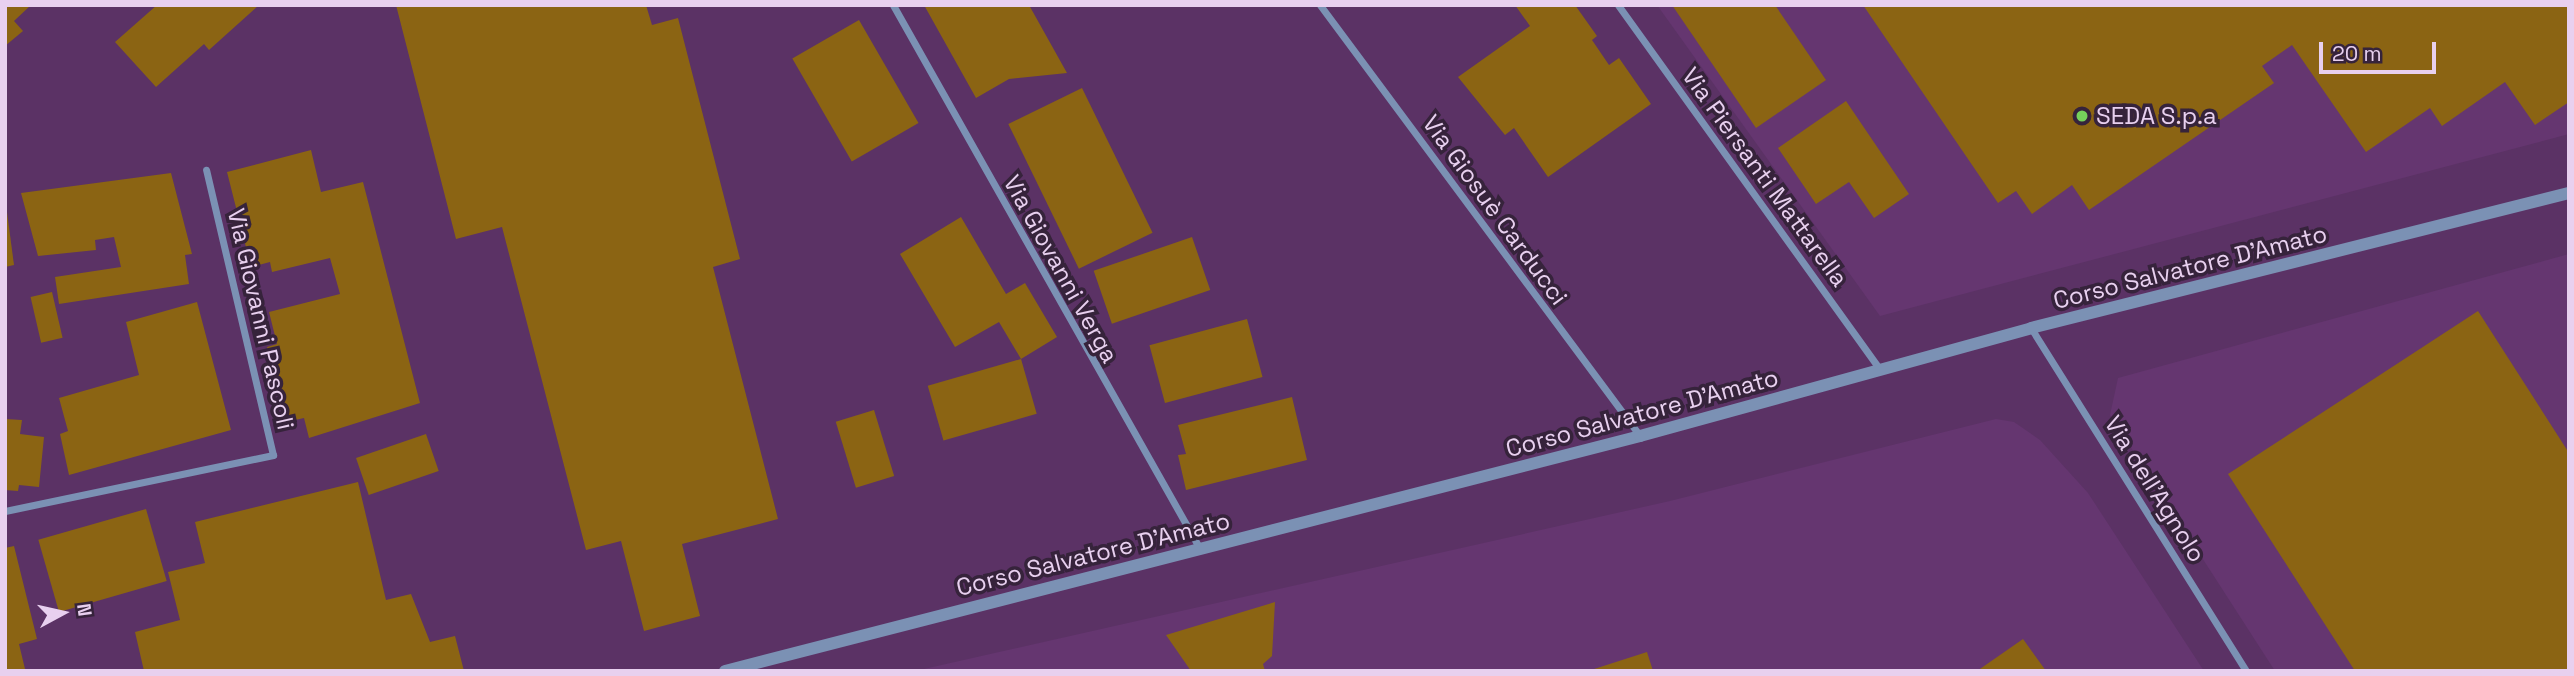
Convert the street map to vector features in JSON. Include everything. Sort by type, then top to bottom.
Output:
[{"type":"street","name":"Via Giovanni Verga","points":[[893,5],[1200,549]]},
{"type":"street","name":"Via Giosuè Carducci","points":[[1320,5],[1640,436]]},
{"type":"street","name":"Via Piersanti Mattarella","points":[[1618,5],[1881,371]]},
{"type":"street","name":"Via Giovanni Pascoli","points":[[5,511],[273,455],[206,170]]},
{"type":"street","name":"Corso Salvatore D'Amato","points":[[725,671],[1640,436],[2031,328],[2569,193]]},
{"type":"street","name":"Via dell'Agnolo","points":[[2031,328],[2246,671]]},
{"type":"shaded area","points":[[1657,5],[2569,5],[2569,134],[1880,316]]},
{"type":"shaded area","points":[[2569,254],[2569,671],[2275,671],[2110,415],[2118,378]]},
{"type":"shaded area","points":[[1996,419],[2014,422],[2040,440],[2088,493],[2204,671],[915,671],[1670,501]]},
{"type":"building","points":[[5,5],[31,5],[14,21],[23,31],[5,46]]},
{"type":"building","points":[[157,5],[259,5],[209,50],[204,44],[156,87],[115,42]]},
{"type":"building","points":[[396,5],[646,5],[652,25],[678,18],[740,259],[713,267],[778,519],[682,544],[700,616],[644,631],[621,541],[586,550],[502,227],[456,239]]},
{"type":"building","points":[[924,5],[1029,5],[1067,73],[1009,79],[976,98]]},
{"type":"building","points":[[1515,5],[1575,5],[1597,36],[1592,40],[1609,65],[1619,58],[1651,104],[1548,177],[1514,128],[1505,135],[1458,77],[1530,26]]},
{"type":"building","points":[[1672,5],[1775,5],[1826,80],[1756,128]]},
{"type":"building","name":"SEDA S.p.a","points":[[1863,5],[2569,5],[2569,102],[2535,125],[2505,82],[2442,126],[2430,108],[2366,152],[2292,45],[2262,66],[2274,83],[2089,210],[2072,185],[2032,214],[2016,191],[1998,203]]},
{"type":"building","points":[[859,20],[918,123],[852,162],[792,58]]},
{"type":"building","points":[[1082,88],[1153,233],[1079,269],[1008,124]]},
{"type":"building","points":[[1846,101],[1909,194],[1874,218],[1849,182],[1816,204],[1778,148]]},
{"type":"building","points":[[311,150],[321,192],[363,182],[420,403],[309,438],[304,418],[286,422],[267,347],[277,344],[269,312],[340,294],[330,258],[272,272],[270,262],[251,267],[227,172]]},
{"type":"building","points":[[171,173],[192,254],[185,255],[189,284],[59,304],[55,277],[121,267],[114,237],[95,240],[96,250],[38,256],[21,193]]},
{"type":"building","points":[[5,197],[14,265],[5,267]]},
{"type":"building","points":[[961,217],[1006,294],[1025,283],[1057,337],[1021,359],[999,322],[955,347],[900,254]]},
{"type":"building","points":[[1192,237],[1210,290],[1112,324],[1094,271]]},
{"type":"building","points":[[52,292],[63,338],[41,343],[31,297]]},
{"type":"building","points":[[197,302],[231,430],[69,475],[60,434],[68,431],[59,398],[139,375],[126,322]]},
{"type":"building","points":[[2478,311],[2569,453],[2569,671],[2355,671],[2228,474]]},
{"type":"building","points":[[1247,319],[1263,377],[1165,403],[1149,345]]},
{"type":"building","points":[[1021,359],[1037,414],[943,441],[928,386]]},
{"type":"building","points":[[1292,397],[1307,460],[1186,490],[1178,455],[1186,454],[1178,425]]},
{"type":"building","points":[[874,410],[894,476],[856,488],[836,422]]},
{"type":"building","points":[[5,419],[22,420],[20,434],[44,437],[39,487],[19,485],[18,491],[5,490]]},
{"type":"building","points":[[426,434],[439,471],[369,495],[356,458]]},
{"type":"building","points":[[358,482],[386,600],[411,594],[430,642],[455,636],[464,671],[144,671],[135,632],[180,620],[168,572],[205,563],[195,522]]},
{"type":"building","points":[[146,509],[167,581],[59,612],[38,540]]},
{"type":"building","points":[[14,546],[37,639],[19,644],[25,669],[5,671],[5,548]]},
{"type":"building","points":[[1275,602],[1272,656],[1263,664],[1265,671],[1191,671],[1166,635]]},
{"type":"building","points":[[2023,639],[2046,671],[1977,671]]},
{"type":"building","points":[[1647,652],[1653,671],[1591,671],[1591,670]]},
{"type":"place","name":"SEDA S.p.a","points":[[2082,116]]}]
